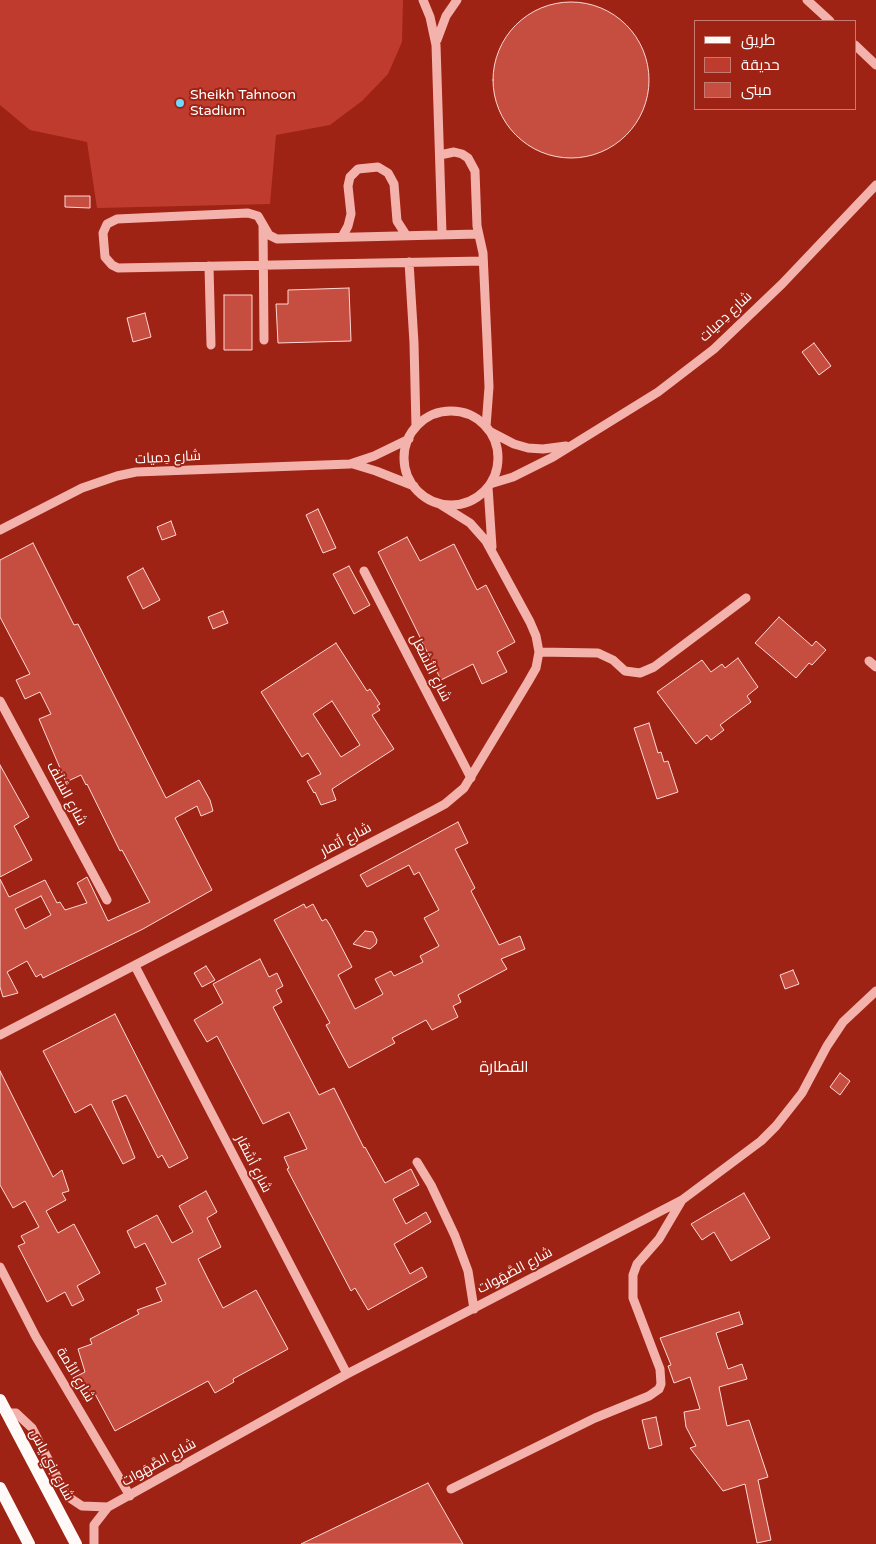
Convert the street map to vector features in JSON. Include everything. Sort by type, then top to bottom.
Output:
[{"type":"main road","name":"شارع بني ياس","points":[[0,1400],[76,1544]]},
{"type":"main road","points":[[0,1488],[30,1544]]},
{"type":"street","points":[[422,0],[430,17],[436,45],[442,234]]},
{"type":"street","points":[[436,45],[446,16],[458,0]]},
{"type":"street","points":[[807,0],[829,20]]},
{"type":"street","points":[[856,46],[876,65]]},
{"type":"street","points":[[440,155],[454,152],[468,158],[472,164],[478,234],[483,261],[489,387],[487,428]]},
{"type":"street","points":[[342,237],[350,220],[348,186],[350,176],[358,169],[378,167],[388,173],[394,184],[397,221],[406,235]]},
{"type":"street","name":"شارع دِميات","points":[[489,486],[513,477],[574,444],[658,392],[714,349],[782,284],[876,185]]},
{"type":"street","points":[[478,234],[277,239],[269,235],[263,222],[254,213],[117,219],[112,220],[104,228],[105,257],[112,265],[118,268],[483,261]]},
{"type":"street","points":[[263,222],[264,340]]},
{"type":"street","points":[[408,262],[414,344],[416,427]]},
{"type":"street","points":[[209,266],[211,345]]},
{"type":"street","points":[[451,411],[464,413],[487,428],[495,442],[498,456],[496,471],[489,486],[478,497],[466,503],[452,505],[438,503],[421,494],[406,471],[405,455],[409,439],[416,427],[426,418],[451,411]]},
{"type":"street","name":"شارع دِميات","points":[[487,428],[500,438],[528,448],[543,449],[574,444]]},
{"type":"street","name":"شارع دِميات","points":[[0,530],[82,488],[117,476],[136,472],[350,464],[374,456],[409,439]]},
{"type":"street","name":"شارع دِميات","points":[[350,464],[376,471],[414,486]]},
{"type":"street","name":"شارع أتمار","points":[[489,486],[492,552]]},
{"type":"street","name":"شارع أتمار","points":[[0,1035],[445,804],[464,788],[536,668],[538,652],[536,636],[530,622],[492,552],[470,523],[438,503]]},
{"type":"street","name":"شارع الأشعل","points":[[364,571],[471,778]]},
{"type":"street","points":[[538,652],[598,653],[613,660],[625,671],[640,673],[654,667],[746,598]]},
{"type":"street","name":"شارع السَّلَف","points":[[0,701],[107,900]]},
{"type":"street","name":"شارع أشقار","points":[[135,966],[347,1374]]},
{"type":"street","name":"شارع الصَّهَوات","points":[[94,1544],[94,1525],[108,1507],[347,1374],[682,1200],[760,1141],[776,1126],[802,1093],[834,1033],[852,1011],[876,991]]},
{"type":"street","points":[[417,1162],[431,1185],[455,1236],[468,1271],[474,1309]]},
{"type":"street","points":[[451,1489],[595,1418],[650,1396],[659,1389],[662,1384],[660,1369],[633,1298],[633,1274],[637,1264],[659,1239],[682,1200]]},
{"type":"street","name":"شارع الأمة","points":[[0,1267],[36,1337],[130,1496]]},
{"type":"street","name":"شارع الصَّهَوات","points":[[7,1413],[16,1413],[32,1428],[68,1496],[82,1506],[108,1507]]},
{"type":"green space","name":"Sheikh Tahnoon Stadium","points":[[0,0],[403,0],[402,42],[388,74],[362,101],[330,125],[276,135],[270,204],[97,208],[87,142],[30,130],[0,105]]},
{"type":"building","points":[[571,2],[601,8],[626,25],[643,50],[649,80],[643,110],[626,135],[601,152],[571,158],[541,152],[516,135],[499,110],[493,80],[499,50],[516,25],[541,8]]},
{"type":"building","points":[[65,196],[90,196],[90,208],[65,207]]},
{"type":"building","points":[[349,288],[351,341],[278,343],[276,304],[288,304],[288,290]]},
{"type":"building","points":[[224,295],[252,295],[252,350],[224,350]]},
{"type":"building","points":[[145,313],[151,337],[133,342],[127,318]]},
{"type":"building","points":[[814,343],[831,366],[819,375],[802,352]]},
{"type":"building","points":[[318,509],[336,548],[323,553],[306,515]]},
{"type":"building","points":[[171,521],[176,535],[162,540],[157,527]]},
{"type":"building","points":[[407,537],[420,561],[454,544],[477,590],[486,585],[515,642],[497,652],[507,672],[482,684],[473,664],[441,680],[378,552]]},
{"type":"building","points":[[33,543],[74,625],[78,624],[166,798],[199,780],[210,800],[213,811],[201,816],[197,806],[175,818],[212,890],[143,929],[43,978],[41,974],[36,977],[27,961],[7,972],[18,993],[3,997],[0,987],[0,879],[9,897],[45,880],[57,903],[60,902],[65,910],[87,903],[77,883],[87,877],[108,921],[150,902],[122,850],[120,851],[81,775],[66,782],[39,719],[51,714],[40,692],[25,699],[16,680],[30,674],[0,617],[0,560]],"holes":[[[41,896],[51,915],[25,929],[15,909]]]},
{"type":"building","points":[[349,566],[370,605],[354,614],[333,574]]},
{"type":"building","points":[[143,568],[160,600],[143,609],[127,577]]},
{"type":"building","points":[[223,611],[228,623],[213,629],[208,617]]},
{"type":"building","points":[[779,617],[812,646],[816,641],[826,650],[812,665],[809,663],[796,678],[755,643]]},
{"type":"building","points":[[336,643],[367,691],[370,689],[380,704],[377,706],[380,710],[372,715],[394,749],[332,789],[336,800],[321,805],[307,781],[321,774],[308,753],[302,757],[261,692]],"holes":[[[332,701],[360,745],[341,757],[313,714]]]},
{"type":"building","points":[[738,658],[758,687],[747,696],[751,702],[720,725],[724,730],[711,740],[707,735],[696,744],[657,692],[702,660],[711,672],[722,664],[725,668]]},
{"type":"building","points":[[649,723],[658,753],[661,752],[664,762],[668,761],[678,792],[657,799],[634,728]]},
{"type":"building","points":[[0,765],[29,817],[14,826],[32,860],[0,877]]},
{"type":"building","points":[[458,822],[468,843],[455,849],[475,888],[471,891],[499,945],[520,936],[525,949],[501,959],[507,969],[458,995],[461,1002],[453,1006],[458,1017],[432,1030],[426,1020],[392,1038],[395,1043],[349,1068],[326,1025],[330,1023],[274,920],[304,904],[306,908],[313,904],[322,921],[326,919],[330,925],[352,967],[338,975],[355,1009],[372,1000],[383,994],[375,979],[391,971],[394,976],[423,962],[420,956],[439,946],[424,918],[439,910],[419,872],[414,875],[409,865],[367,887],[360,875]]},
{"type":"building","points":[[365,931],[373,932],[377,940],[376,944],[370,949],[353,944]]},
{"type":"building","points":[[260,959],[269,977],[277,973],[283,986],[276,990],[282,1002],[273,1007],[319,1095],[334,1088],[364,1148],[385,1183],[411,1169],[419,1185],[393,1199],[406,1224],[426,1212],[431,1222],[394,1244],[410,1274],[422,1267],[427,1277],[368,1310],[355,1288],[351,1291],[287,1169],[289,1168],[284,1157],[307,1149],[289,1112],[263,1124],[217,1036],[207,1042],[194,1020],[223,1003],[213,984]]},
{"type":"building","points":[[206,966],[215,980],[202,987],[194,973]]},
{"type":"building","points":[[793,970],[799,984],[785,989],[780,975]]},
{"type":"building","points":[[115,1014],[188,1158],[169,1168],[162,1155],[158,1158],[126,1095],[112,1101],[135,1158],[123,1164],[91,1104],[75,1113],[43,1051]]},
{"type":"building","points":[[0,1071],[53,1177],[62,1170],[69,1191],[62,1193],[66,1200],[46,1211],[58,1233],[74,1224],[100,1273],[77,1286],[84,1300],[72,1306],[65,1292],[47,1302],[18,1246],[25,1243],[21,1236],[39,1227],[25,1201],[13,1208],[0,1185]]},
{"type":"building","points":[[840,1073],[850,1081],[840,1095],[830,1087]]},
{"type":"building","points":[[206,1191],[217,1212],[207,1218],[221,1247],[198,1259],[223,1308],[256,1290],[288,1349],[233,1379],[234,1382],[215,1393],[208,1381],[115,1431],[95,1394],[84,1400],[73,1378],[85,1372],[78,1349],[92,1344],[90,1339],[139,1314],[137,1310],[162,1301],[156,1288],[166,1284],[145,1243],[135,1248],[127,1231],[157,1215],[172,1243],[193,1232],[179,1206]]},
{"type":"building","points":[[744,1193],[770,1238],[731,1261],[714,1232],[702,1240],[691,1224]]},
{"type":"building","points":[[739,1312],[743,1324],[716,1333],[728,1369],[742,1364],[747,1379],[719,1387],[727,1426],[749,1420],[768,1477],[758,1480],[771,1540],[757,1543],[745,1484],[723,1491],[690,1448],[696,1446],[686,1427],[684,1412],[700,1409],[690,1377],[674,1383],[668,1366],[671,1365],[660,1338]]},
{"type":"building","points":[[656,1417],[662,1445],[649,1449],[642,1420]]},
{"type":"building","points":[[428,1483],[463,1544],[301,1544]]},
{"type":"place","name":"Sheikh Tahnoon Stadium","points":[[180,103]]},
{"type":"district","name":"القطارة","points":[[504,1068]]}]
